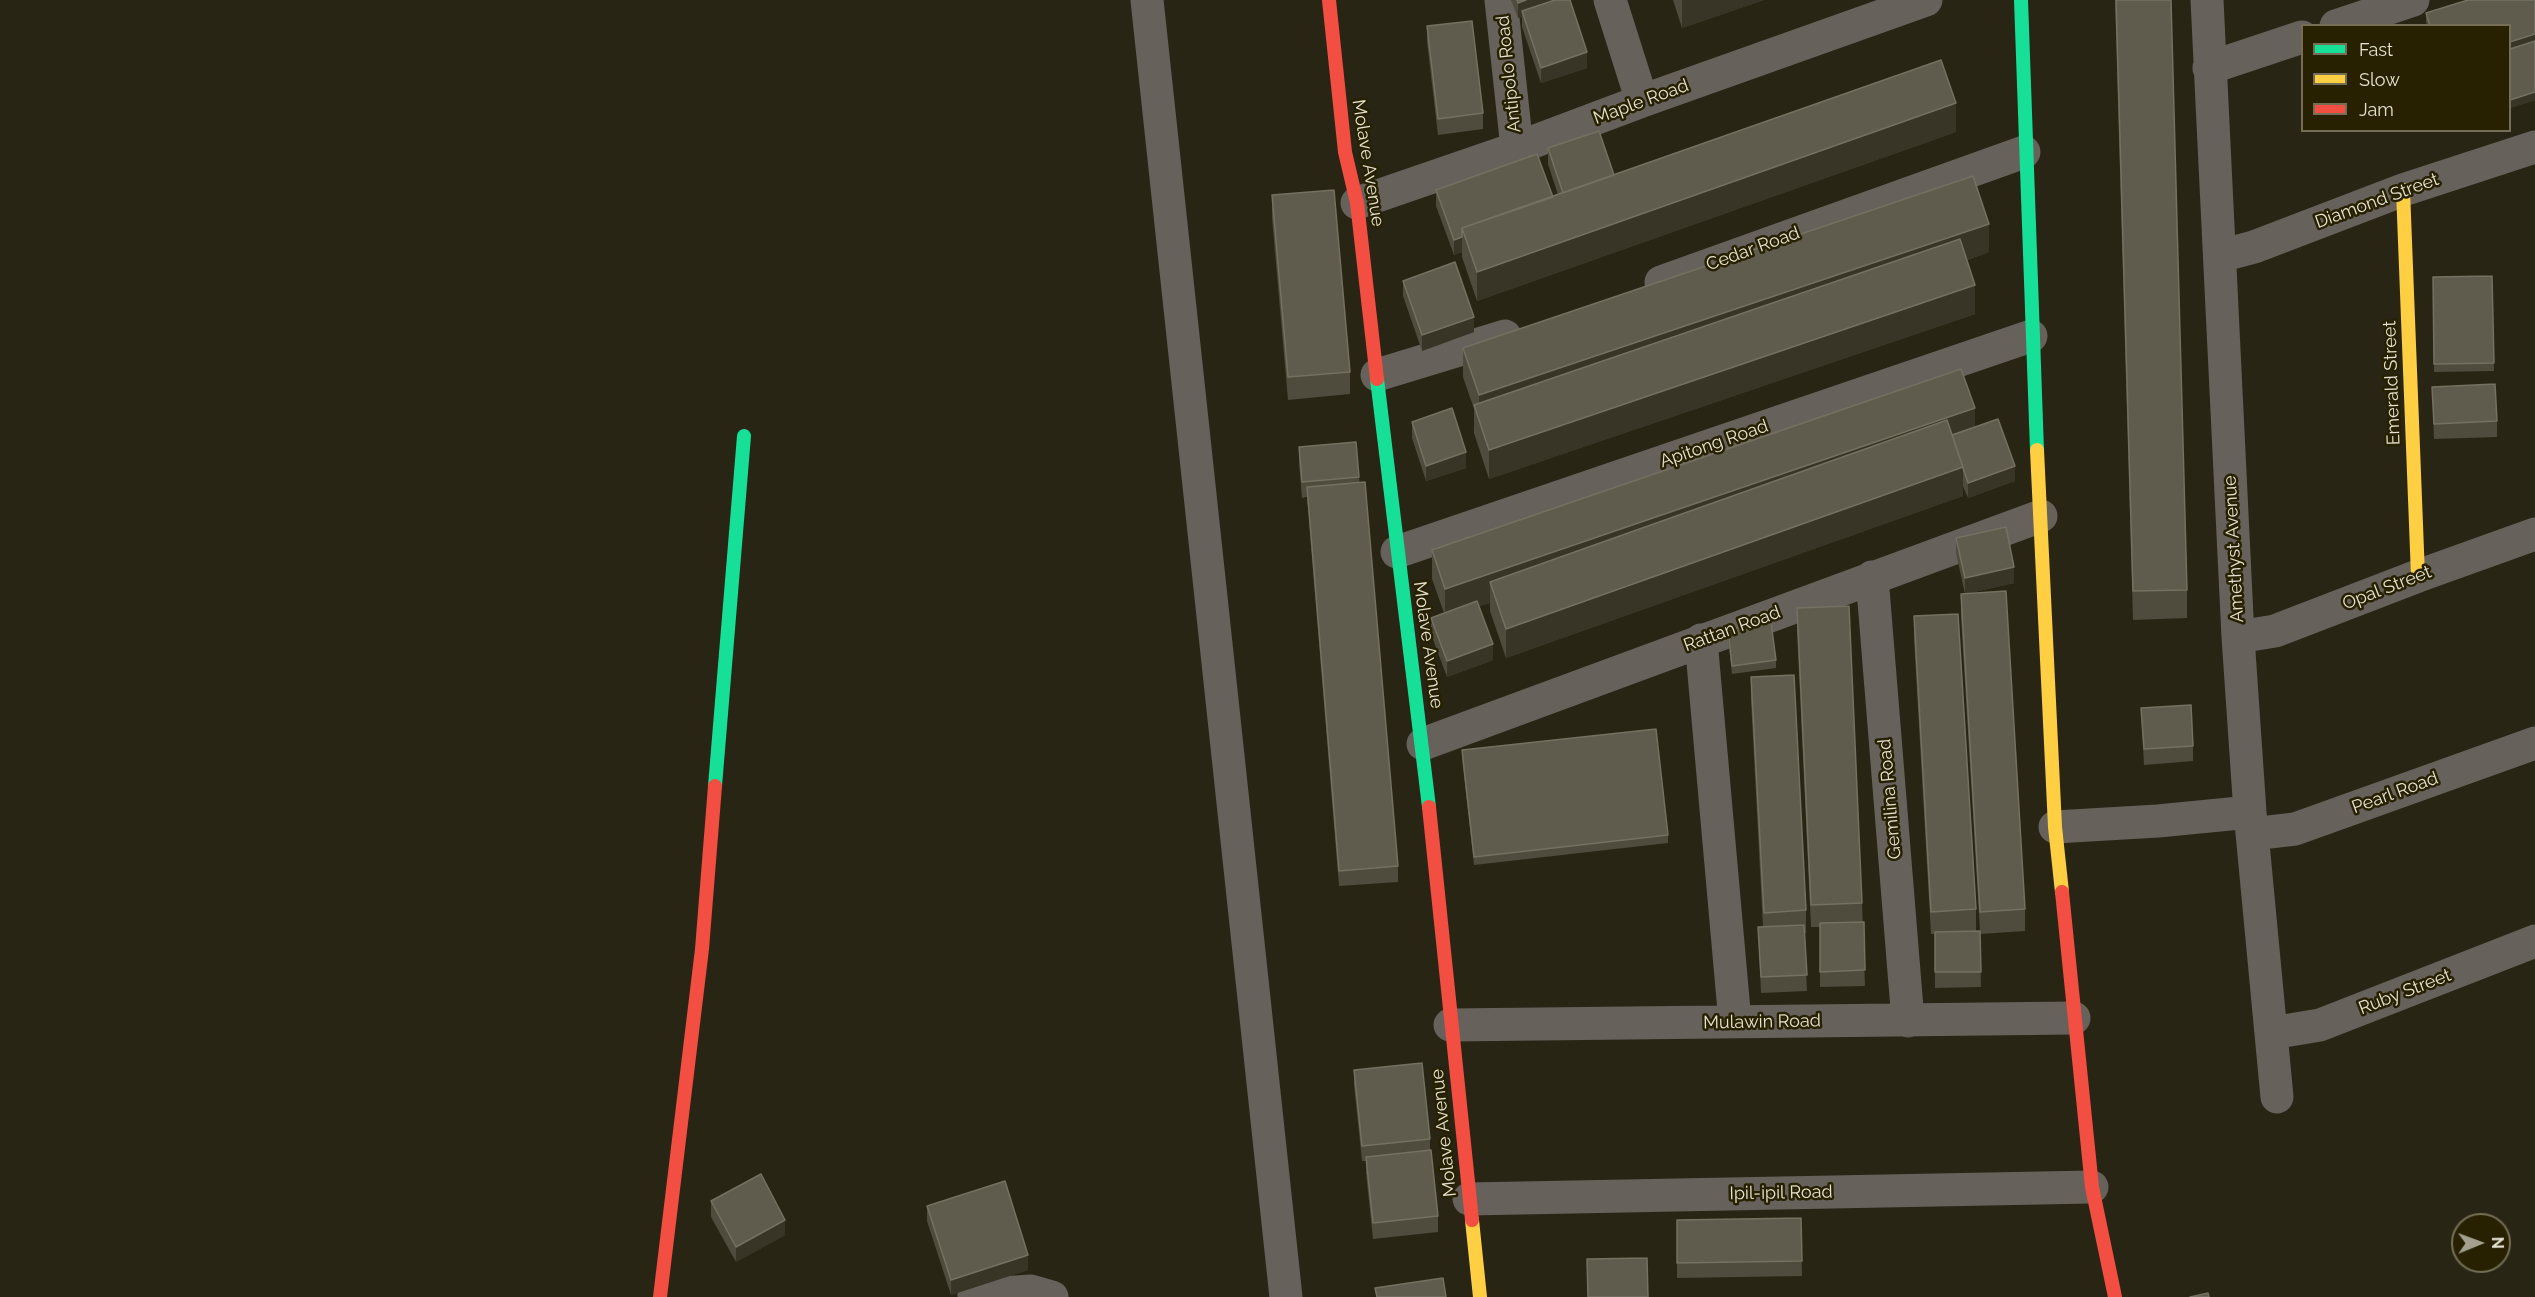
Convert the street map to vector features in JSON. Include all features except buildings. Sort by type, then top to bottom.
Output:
[{"type":"street","points":[[1147,0],[1286,1297]]},
{"type":"street","name":"Molave Avenue","points":[[1329,0],[1345,152],[1357,203],[1397,552],[1423,744],[1450,1025],[1480,1297]]},
{"type":"street","name":"Antipolo Road","points":[[1501,0],[1517,148]]},
{"type":"street","points":[[1610,0],[1642,101]]},
{"type":"street","name":"Maple Road","points":[[1357,203],[1517,148],[1926,0]]},
{"type":"street","points":[[2021,0],[2031,336],[2055,827],[2092,1187],[2115,1297]]},
{"type":"street","name":"Amethyst Avenue","points":[[2207,0],[2238,637],[2251,823],[2277,1098]]},
{"type":"street","points":[[2342,24],[2413,0]]},
{"type":"street","points":[[2209,68],[2301,37]]},
{"type":"street","name":"Diamond Street","points":[[2220,256],[2254,247],[2403,190],[2535,147]]},
{"type":"street","name":"Cedar Road","points":[[1637,291],[2024,152]]},
{"type":"street","name":"Emerald Street","points":[[2403,190],[2418,576]]},
{"type":"street","points":[[1377,375],[1537,326]]},
{"type":"street","name":"Apitong Road","points":[[1397,552],[2031,336]]},
{"type":"street","points":[[660,1297],[702,949],[744,436]]},
{"type":"street","name":"Rattan Road","points":[[1423,744],[2041,516]]},
{"type":"street","name":"Opal Street","points":[[2238,637],[2275,631],[2535,534]]},
{"type":"street","name":"Gemilina Road","points":[[1872,577],[1908,1021]]},
{"type":"street","points":[[1701,640],[1735,1022]]},
{"type":"street","name":"Pearl Road","points":[[2055,827],[2157,821],[2251,823],[2295,829],[2535,743]]},
{"type":"street","name":"Ruby Street","points":[[2272,1033],[2320,1025],[2535,941]]},
{"type":"street","name":"Mulawin Road","points":[[1450,1025],[2074,1018]]},
{"type":"street","name":"Ipil-ipil Road","points":[[1469,1199],[2092,1187]]},
{"type":"street","points":[[974,1295],[1031,1291],[1052,1297]]},
{"type":"traffic: fast","points":[[2021,0],[2037,450]]},
{"type":"traffic: fast","points":[[1377,379],[1429,807]]},
{"type":"traffic: fast","points":[[715,786],[744,436]]},
{"type":"traffic: slow","points":[[2403,190],[2418,576]]},
{"type":"traffic: slow","points":[[2037,450],[2055,827],[2062,892]]},
{"type":"traffic: slow","points":[[1472,1220],[1480,1297]]},
{"type":"traffic: jam","points":[[1329,0],[1345,152],[1357,203],[1377,379]]},
{"type":"traffic: jam","points":[[660,1297],[702,949],[715,786]]},
{"type":"traffic: jam","points":[[1429,807],[1472,1220]]},
{"type":"traffic: jam","points":[[2062,892],[2092,1187],[2115,1297]]}]
